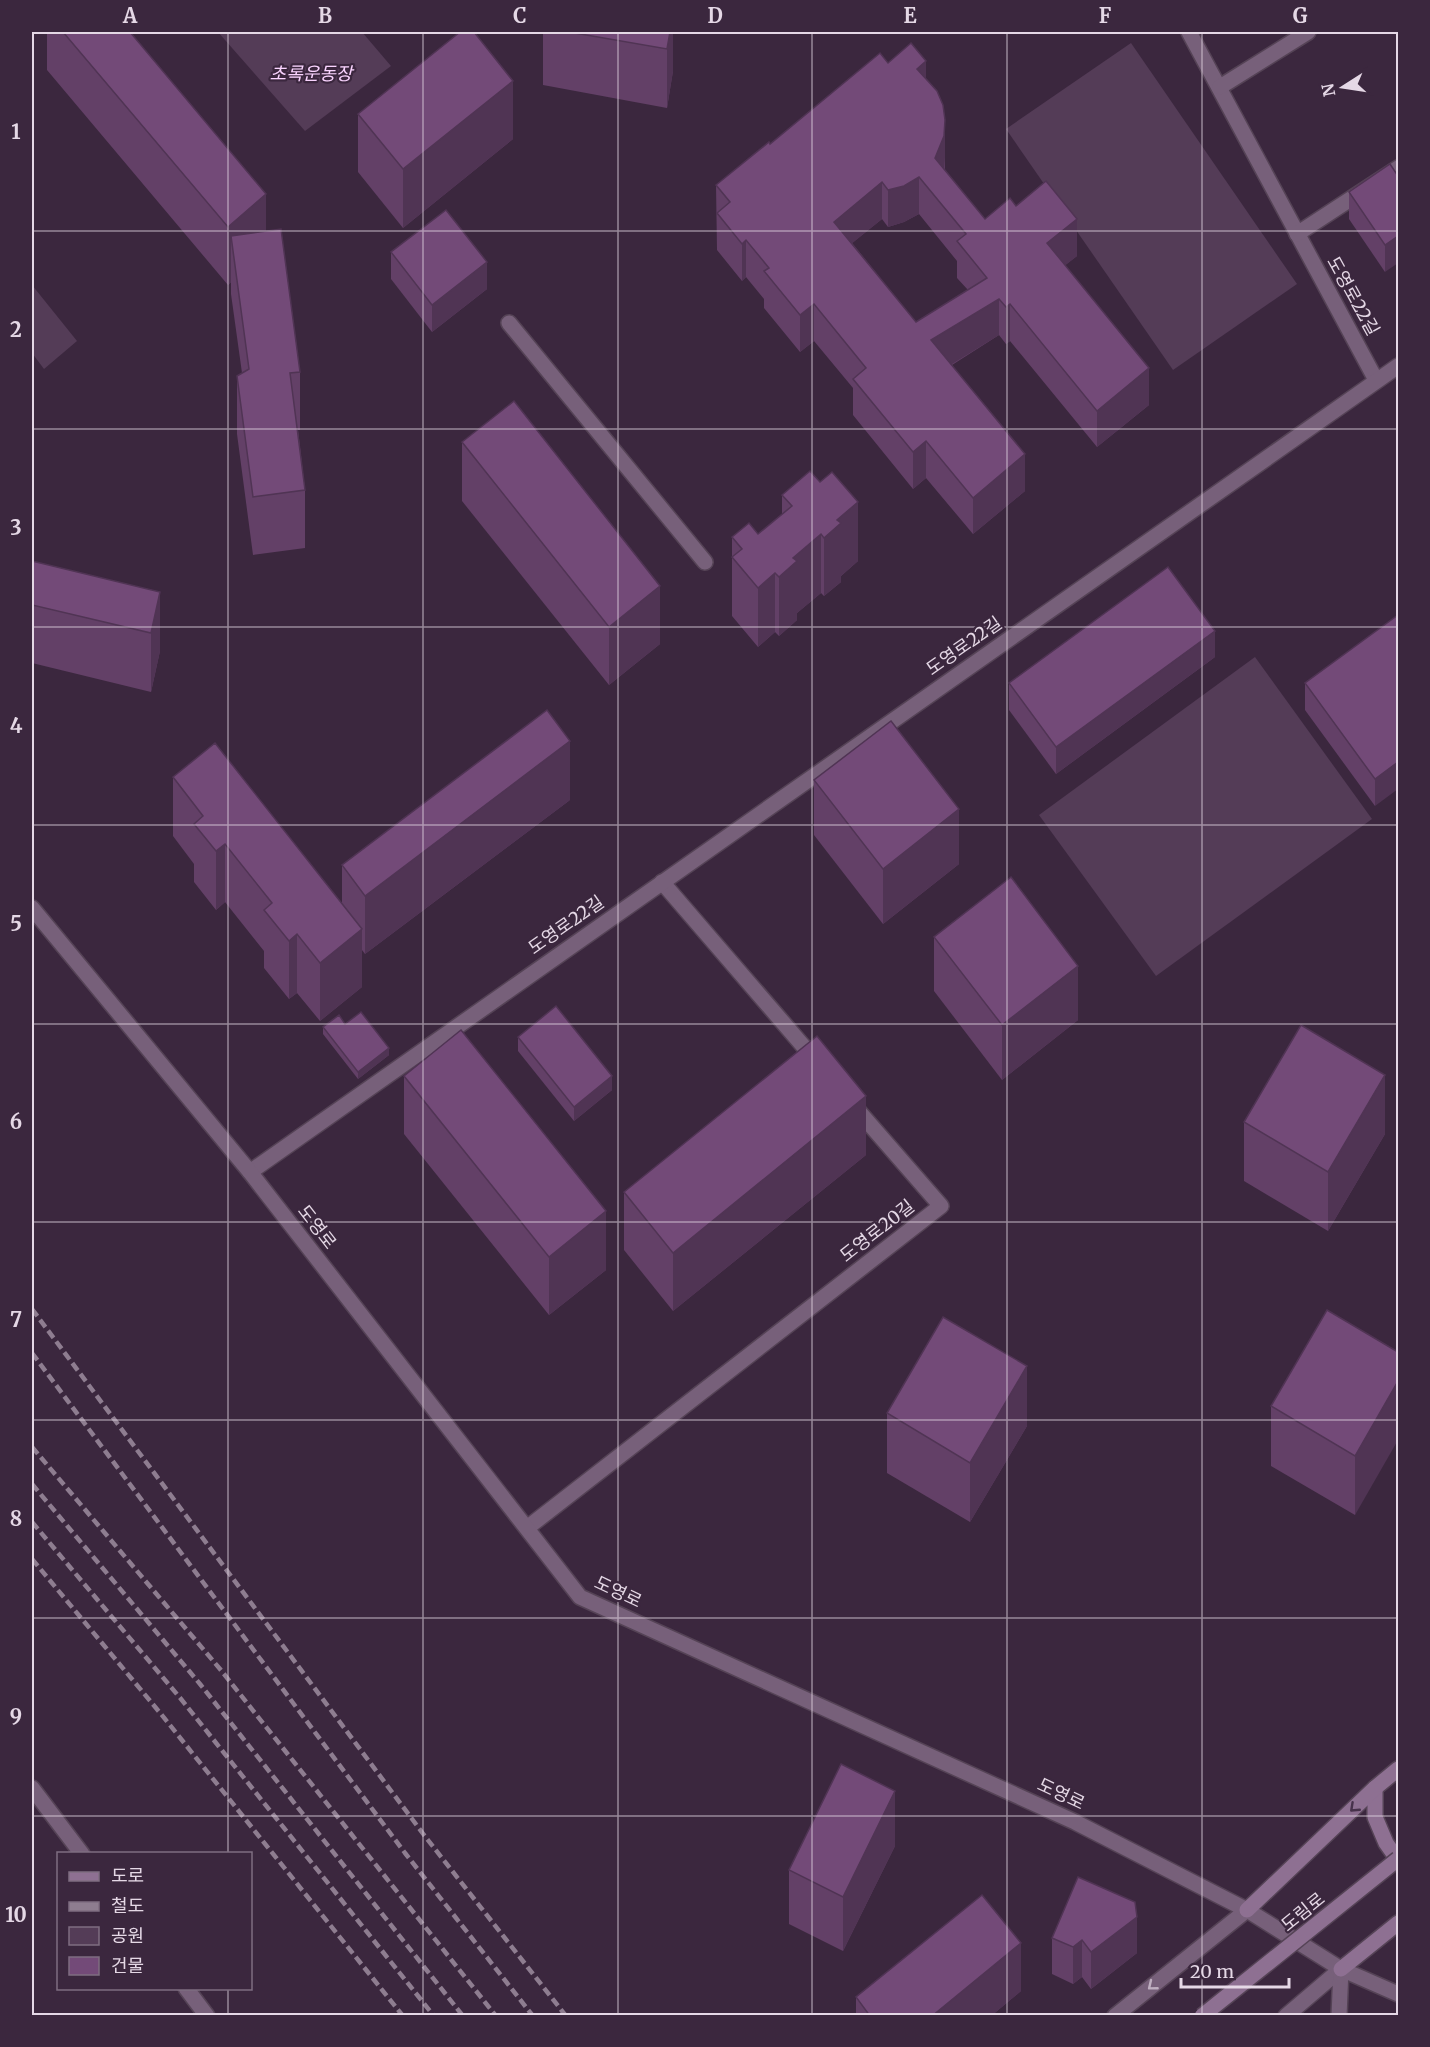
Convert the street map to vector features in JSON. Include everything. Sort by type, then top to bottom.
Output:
[{"type":"main road","points":[[1247,1910],[1375,1788],[1398,1769]]},
{"type":"main road","points":[[1375,1788],[1375,1817],[1386,1842],[1398,1860]]},
{"type":"main road","name":"도림로","points":[[1202,2016],[1398,1860]]},
{"type":"main road","points":[[1341,1969],[1398,1923]]},
{"type":"street","name":"도영로22길","points":[[250,1172],[1376,380],[1189,32]]},
{"type":"street","points":[[1220,87],[1308,32]]},
{"type":"street","points":[[1297,234],[1398,168]]},
{"type":"street","points":[[508,323],[705,562]]},
{"type":"street","points":[[1376,380],[1398,366]]},
{"type":"street","points":[[662,882],[825,1071]]},
{"type":"street","name":"도영로","points":[[32,908],[250,1172],[580,1597],[1075,1822],[1247,1910],[1341,1969],[1398,1994]]},
{"type":"street","name":"도영로20길","points":[[527,1528],[941,1206],[848,1098]]},
{"type":"street","points":[[32,1788],[80,1852]]},
{"type":"street","points":[[1115,2016],[1247,1910]]},
{"type":"street","points":[[1286,2016],[1341,1969]]},
{"type":"street","points":[[1339,2016],[1341,1969]]},
{"type":"street","points":[[187,1990],[207,2016]]},
{"type":"green space","name":"초록운동장","points":[[218,32],[362,32],[391,66],[305,131]]},
{"type":"green space","points":[[1131,43],[1297,284],[1173,370],[1006,129]]},
{"type":"green space","points":[[32,285],[77,341],[44,369],[32,353]]},
{"type":"green space","points":[[1255,657],[1372,819],[1156,976],[1039,815]]},
{"type":"building","points":[[63,32],[130,32],[266,194],[228,227]]},
{"type":"building","points":[[460,32],[474,32],[513,81],[403,169],[358,114]]},
{"type":"building","points":[[569,32],[670,32],[667,49]]},
{"type":"building","points":[[911,43],[926,61],[917,69],[937,91],[943,105],[945,120],[944,136],[935,158],[985,219],[1010,198],[1016,206],[1046,181],[1077,219],[1047,243],[1149,368],[1097,411],[1010,304],[1006,307],[999,299],[931,340],[1025,454],[973,498],[926,441],[913,452],[853,379],[866,368],[814,304],[800,315],[764,271],[769,268],[746,240],[742,244],[717,213],[730,202],[716,185],[769,142],[770,144],[880,53],[888,63]],"holes":[[[919,177],[966,234],[957,241],[987,278],[916,322],[834,222],[882,182],[888,190],[904,186]]]},
{"type":"building","points":[[1390,164],[1398,176],[1398,236],[1385,245],[1349,192]]},
{"type":"building","points":[[446,210],[487,262],[432,305],[391,252]]},
{"type":"building","points":[[281,229],[300,372],[290,373],[305,490],[253,497],[237,376],[249,369],[231,236]]},
{"type":"building","points":[[514,401],[660,586],[609,627],[462,442]]},
{"type":"building","points":[[810,471],[820,482],[832,472],[858,502],[837,520],[841,523],[824,538],[821,534],[793,558],[797,561],[779,577],[775,573],[758,588],[732,557],[742,549],[732,537],[749,523],[758,534],[792,506],[782,495]]},
{"type":"building","points":[[32,561],[160,592],[151,633],[32,605]]},
{"type":"building","points":[[1168,567],[1215,631],[1056,747],[1009,683]]},
{"type":"building","points":[[1398,615],[1398,762],[1375,779],[1305,683]]},
{"type":"building","points":[[547,710],[570,741],[365,896],[342,865]]},
{"type":"building","points":[[891,721],[959,809],[883,869],[814,780]]},
{"type":"building","points":[[215,743],[362,929],[320,963],[297,934],[289,941],[264,910],[272,903],[225,844],[216,851],[194,824],[203,816],[173,777]]},
{"type":"building","points":[[1011,877],[1078,966],[1002,1025],[934,937]]},
{"type":"building","points":[[556,1006],[612,1076],[574,1107],[518,1037]]},
{"type":"building","points":[[361,1012],[389,1048],[358,1072],[323,1027],[339,1015],[345,1024]]},
{"type":"building","points":[[1301,1025],[1385,1075],[1328,1172],[1244,1122]]},
{"type":"building","points":[[461,1030],[606,1211],[549,1257],[404,1076]]},
{"type":"building","points":[[817,1036],[866,1096],[673,1253],[624,1192]]},
{"type":"building","points":[[1327,1310],[1398,1352],[1398,1381],[1355,1456],[1271,1406]]},
{"type":"building","points":[[943,1317],[1027,1366],[970,1463],[887,1413]]},
{"type":"building","points":[[841,1764],[895,1791],[843,1897],[789,1870]]},
{"type":"building","points":[[1078,1877],[1135,1902],[1137,1917],[1091,1952],[1082,1940],[1073,1947],[1052,1938]]},
{"type":"building","points":[[982,1895],[1021,1943],[932,2016],[870,2016],[856,1997]]},
{"type":"railway","points":[[32,1309],[424,1835],[566,2016]]},
{"type":"railway","points":[[32,1353],[405,1853],[533,2016]]},
{"type":"railway","points":[[32,1447],[220,1669],[496,2016]]},
{"type":"railway","points":[[32,1484],[200,1684],[463,2016]]},
{"type":"railway","points":[[32,1522],[181,1699],[434,2016]]},
{"type":"railway","points":[[32,1559],[161,1714],[403,2016]]}]
